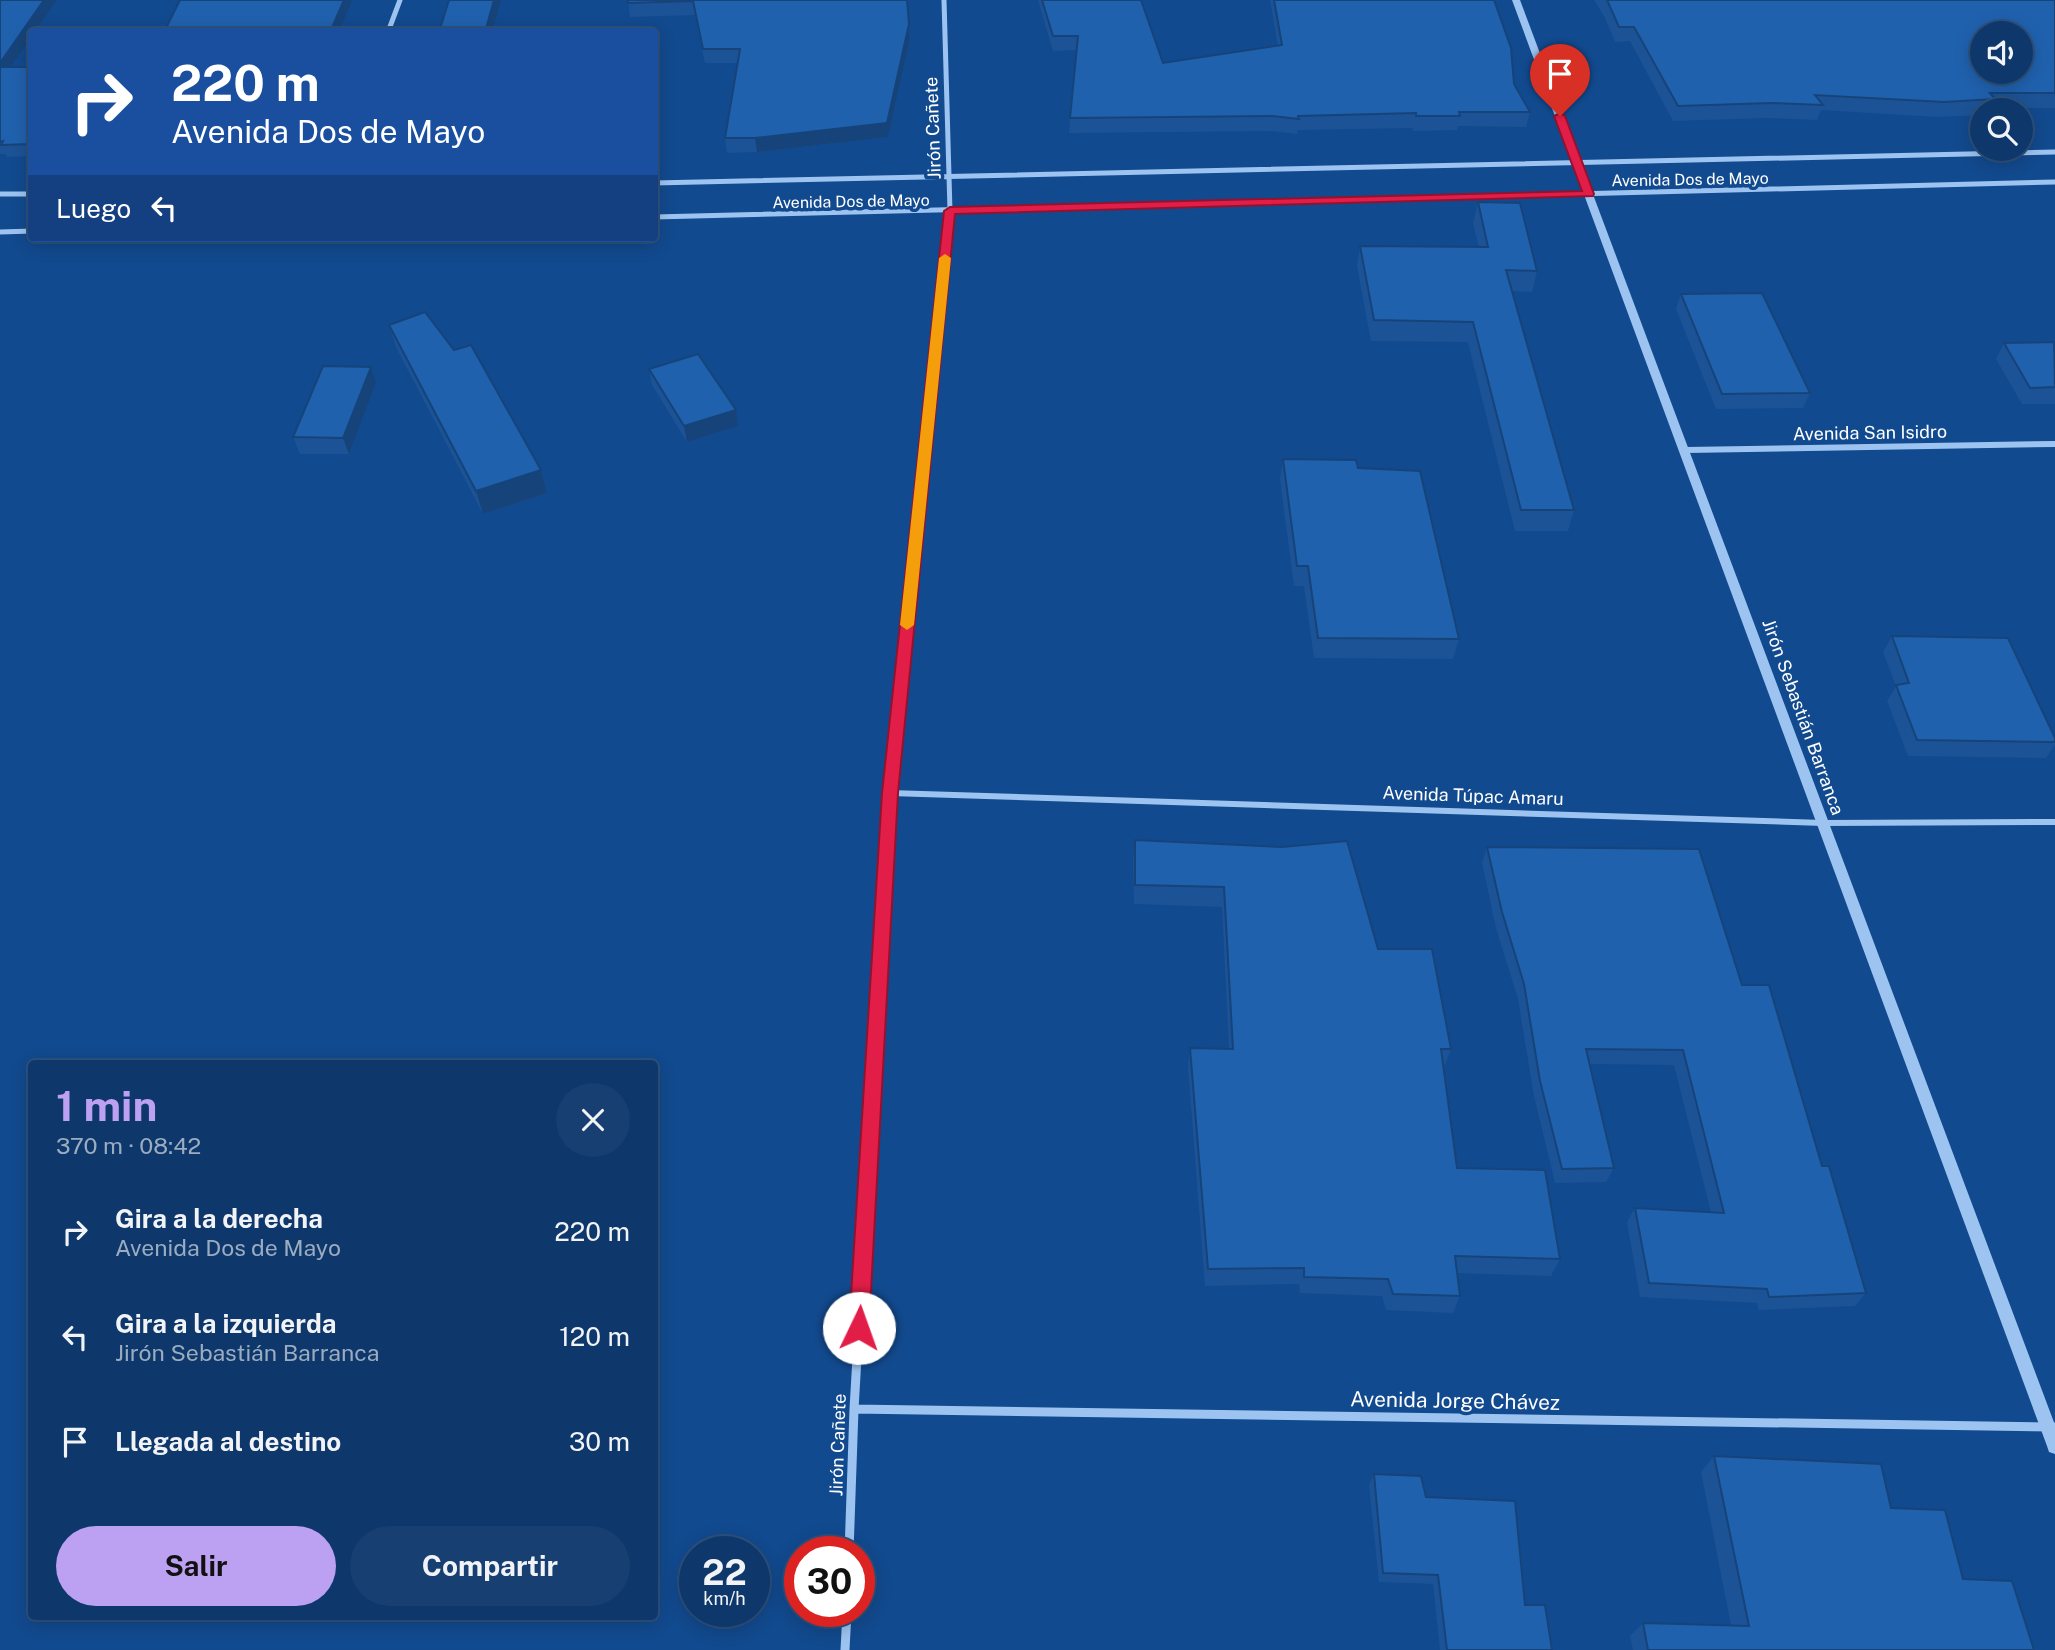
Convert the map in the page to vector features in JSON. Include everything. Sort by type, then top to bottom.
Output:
[{"type":"street","points":[[390,28],[400,0]]},
{"type":"street","name":"Jirón Cañete","points":[[850,1536],[854,1409],[890,793],[950,211],[944,0]]},
{"type":"street","name":"Jirón Sebastián Barranca","points":[[1517,0],[2052,1427],[2055,1446]]},
{"type":"street","name":"Avenida Dos de Mayo","points":[[658,183],[2055,152]]},
{"type":"street","name":"Avenida Dos de Mayo","points":[[658,217],[2055,182]]},
{"type":"street","points":[[0,194],[28,194]]},
{"type":"street","points":[[0,232],[28,231]]},
{"type":"street","name":"Avenida San Isidro","points":[[1686,450],[2055,444]]},
{"type":"street","name":"Avenida Túpac Amaru","points":[[890,793],[1824,823],[2055,822]]},
{"type":"street","name":"Avenida Jorge Chávez","points":[[854,1409],[2052,1427]]},
{"type":"street","points":[[845,1650],[846,1627]]},
{"type":"building","points":[[0,0],[44,0],[0,63]]},
{"type":"building","points":[[180,0],[344,0],[332,28],[166,28]]},
{"type":"building","points":[[449,0],[494,0],[486,28],[440,28]]},
{"type":"building","points":[[628,0],[907,0],[909,24],[887,123],[755,138],[725,138],[740,49],[703,49],[693,1],[628,3]]},
{"type":"building","points":[[1042,0],[1141,0],[1163,63],[1282,45],[1274,0],[1494,0],[1511,48],[1514,84],[1530,112],[1459,112],[1460,116],[1416,116],[1416,113],[1298,116],[1299,119],[1272,116],[1070,118],[1078,36],[1053,36]]},
{"type":"building","points":[[1607,0],[2055,0],[2055,93],[1990,93],[1994,98],[1944,102],[1815,95],[1823,105],[1772,103],[1678,106],[1634,27],[1619,27]]},
{"type":"building","points":[[0,67],[28,67],[28,144],[1,145],[3,141],[0,142]]},
{"type":"building","points":[[1478,202],[1520,203],[1537,271],[1506,270],[1574,510],[1521,510],[1473,322],[1374,320],[1360,246],[1488,247]]},
{"type":"building","points":[[1762,293],[1810,393],[1722,394],[1681,294]]},
{"type":"building","points":[[425,312],[454,350],[471,345],[541,470],[476,491],[389,325]]},
{"type":"building","points":[[2054,342],[2055,387],[2030,388],[2004,343]]},
{"type":"building","points":[[698,354],[736,410],[684,426],[649,369]]},
{"type":"building","points":[[323,366],[371,367],[343,438],[293,437]]},
{"type":"building","points":[[1283,459],[1356,460],[1358,468],[1420,471],[1459,639],[1318,638],[1308,566],[1297,566]]},
{"type":"building","points":[[1892,636],[2008,638],[2055,742],[1917,740],[1896,685],[1909,683]]},
{"type":"building","points":[[1135,840],[1282,847],[1347,841],[1378,949],[1432,949],[1451,1049],[1441,1049],[1457,1168],[1545,1170],[1560,1259],[1455,1256],[1460,1296],[1393,1294],[1388,1279],[1304,1277],[1304,1268],[1208,1269],[1190,1048],[1233,1049],[1224,887],[1135,885]]},
{"type":"building","points":[[1487,847],[1699,849],[1742,985],[1769,985],[1822,1166],[1829,1166],[1866,1293],[1769,1297],[1767,1289],[1649,1283],[1635,1208],[1724,1213],[1683,1050],[1586,1049],[1614,1168],[1562,1169],[1540,1081],[1524,984],[1502,912]]},
{"type":"building","points":[[1714,1456],[1881,1464],[1891,1508],[1945,1510],[1963,1579],[2012,1581],[2034,1650],[1648,1650],[1643,1623],[1749,1626]]},
{"type":"building","points":[[1374,1474],[1421,1476],[1426,1497],[1515,1501],[1525,1605],[1545,1605],[1552,1650],[1447,1650],[1438,1575],[1383,1573]]},
{"type":"slow traffic","points":[[907,625],[945,258]]},
{"type":"route","points":[[859,1328],[890,793],[950,211],[1589,194],[1560,116]]}]
